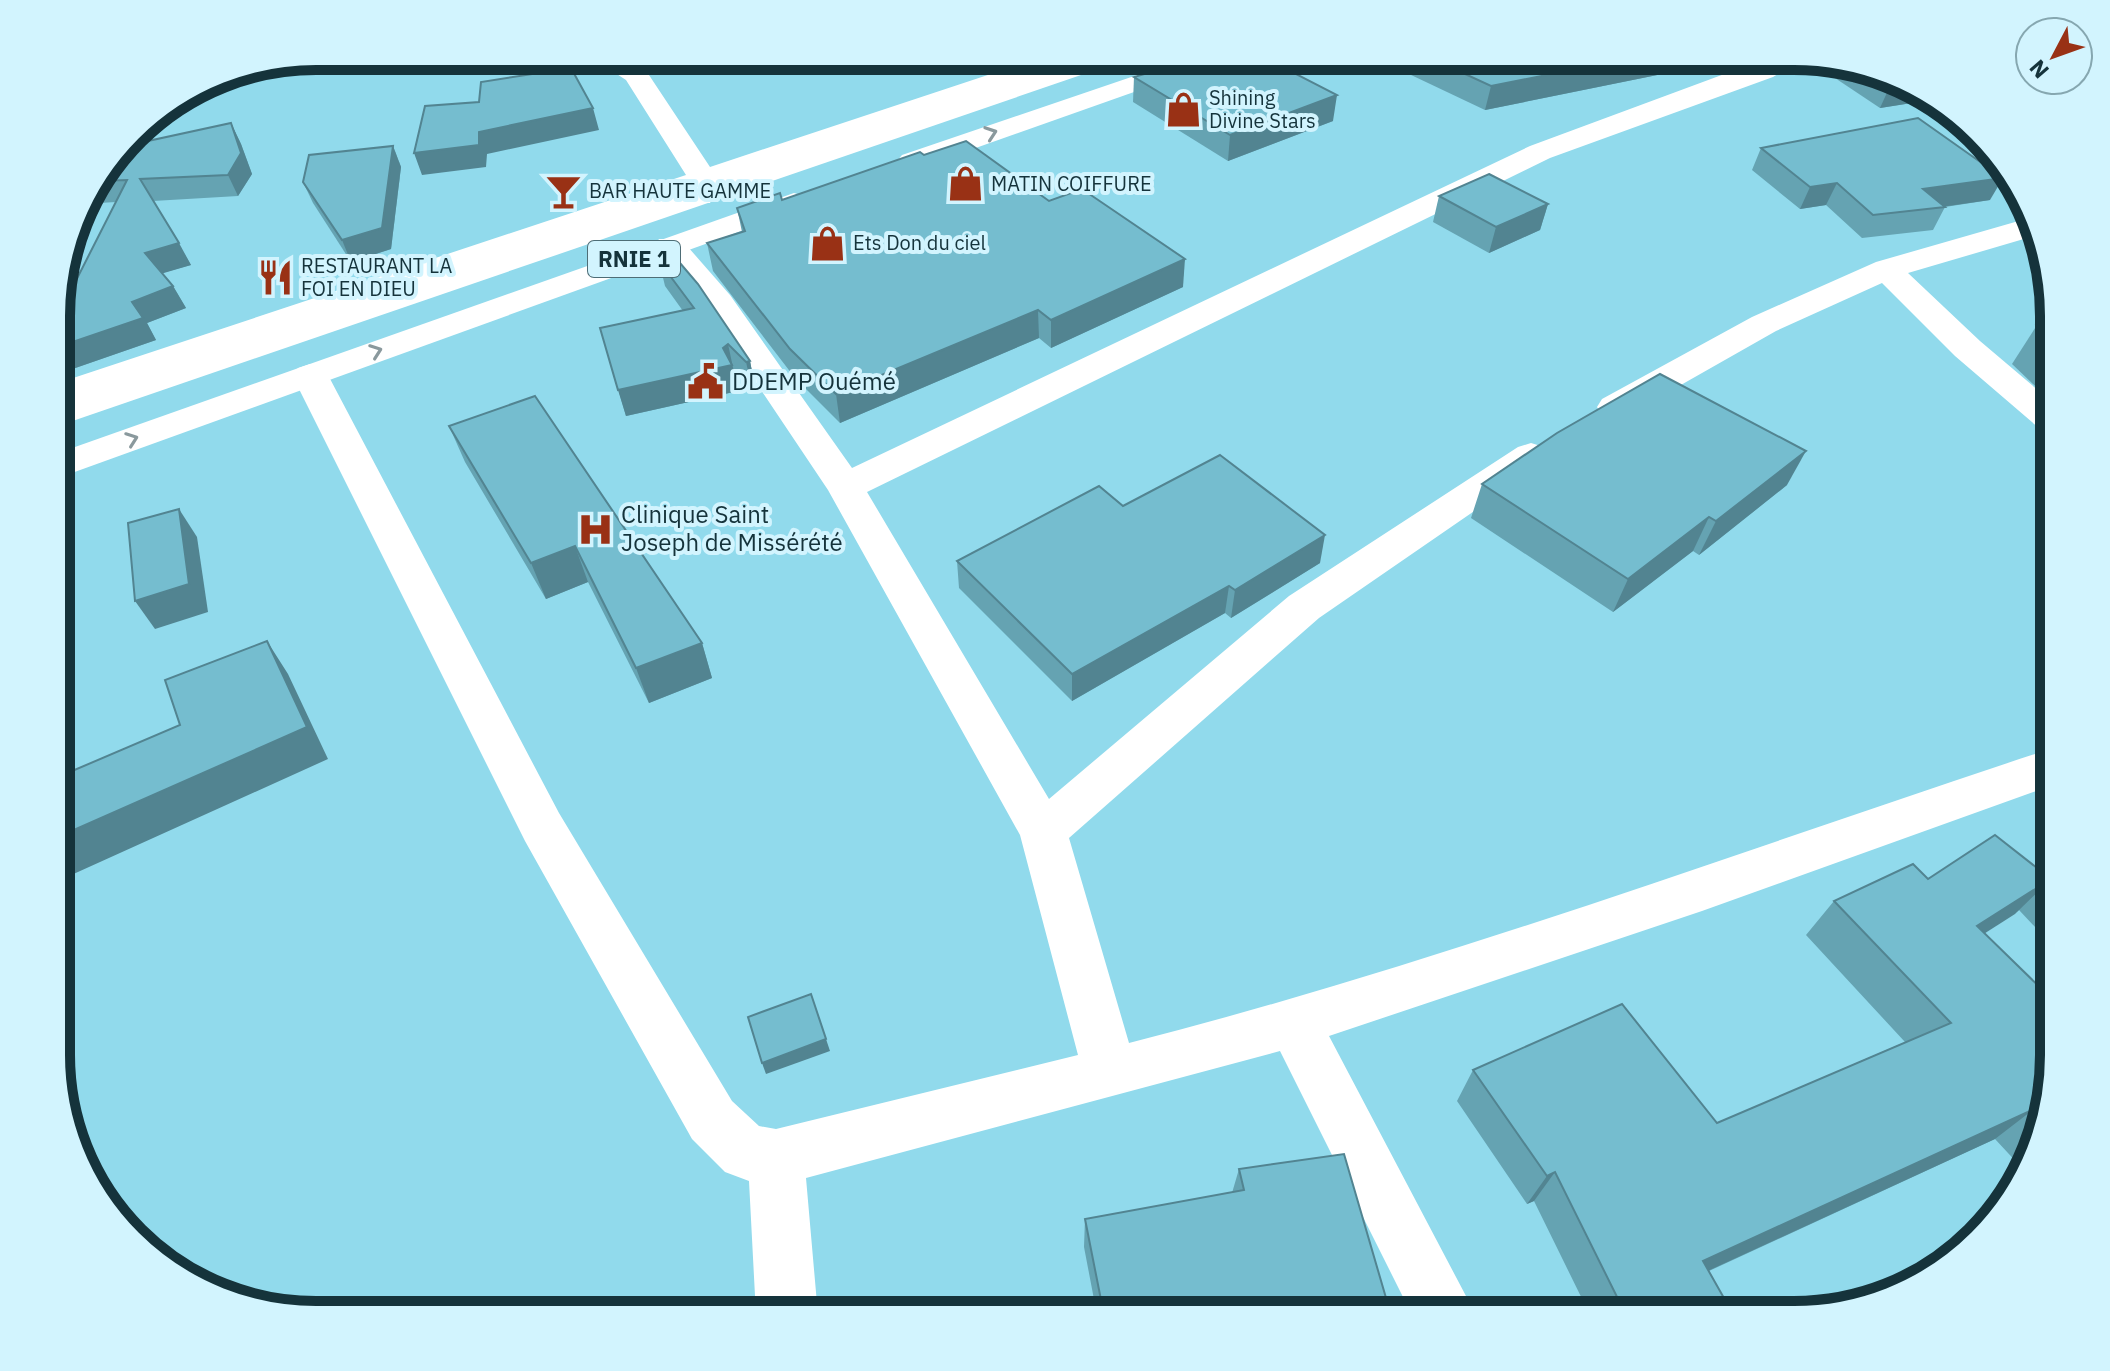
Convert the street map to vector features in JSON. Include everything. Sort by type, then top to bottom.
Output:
[{"type":"main road","name":"RNIE 1","points":[[70,411],[701,188],[1065,70]]},
{"type":"main road","points":[[880,172],[1170,70]]},
{"type":"main road","points":[[845,487],[1540,152],[1766,70]]},
{"type":"main road","points":[[631,71],[701,188]]},
{"type":"main road","points":[[70,391],[701,188],[1030,71]]},
{"type":"main road","name":"RNIE 1","points":[[70,462],[820,193]]},
{"type":"main road","points":[[1043,832],[1304,607],[1569,432],[1764,324],[1887,269],[2024,229]]},
{"type":"main road","points":[[670,246],[718,302],[845,487],[1043,832],[1110,1073]]},
{"type":"main road","points":[[1887,269],[1923,309],[2039,409]]},
{"type":"main road","points":[[310,375],[542,827],[712,1120],[745,1152],[776,1157],[1110,1073],[1293,1021],[1886,826],[2039,771]]},
{"type":"main road","points":[[1293,1021],[1437,1300]]},
{"type":"main road","points":[[776,1157],[786,1301]]},
{"type":"building","points":[[1157,70],[1289,70],[1337,95],[1230,135],[1134,77]]},
{"type":"building","points":[[1457,70],[1571,70],[1491,86]]},
{"type":"building","points":[[573,71],[593,108],[479,132],[479,145],[414,153],[425,106],[479,102],[481,82]]},
{"type":"building","points":[[1918,118],[1992,170],[1998,179],[1923,189],[1945,207],[1873,215],[1837,183],[1810,187],[1761,148]]},
{"type":"building","points":[[231,123],[241,153],[228,175],[140,179],[179,243],[145,253],[173,286],[132,302],[143,318],[70,343],[72,289],[127,180],[111,181],[143,142]]},
{"type":"building","points":[[966,141],[1049,201],[1082,189],[1185,259],[1051,320],[1038,310],[836,394],[790,349],[707,243],[745,231],[737,208],[780,193],[782,200],[920,152],[924,155]]},
{"type":"building","points":[[393,146],[382,228],[342,240],[303,182],[309,155]]},
{"type":"building","points":[[1489,174],[1548,204],[1496,227],[1439,196]]},
{"type":"building","points":[[674,256],[698,284],[750,361],[746,362],[728,344],[723,348],[732,365],[618,390],[600,328],[694,308],[659,261]]},
{"type":"building","points":[[1660,374],[1806,451],[1716,521],[1709,517],[1628,579],[1482,484],[1557,433]]},
{"type":"building","points":[[535,396],[702,643],[636,668],[575,546],[531,563],[449,426]]},
{"type":"building","points":[[1220,455],[1325,535],[1235,590],[1229,586],[1072,674],[957,561],[1099,486],[1123,506]]},
{"type":"building","points":[[179,509],[189,584],[135,601],[128,523]]},
{"type":"building","points":[[267,641],[307,727],[70,832],[70,772],[180,725],[165,680]]},
{"type":"building","points":[[1995,835],[2039,870],[2039,887],[1977,926],[2039,986],[2039,1071],[2033,1109],[1703,1261],[1725,1300],[1619,1300],[1555,1172],[1547,1176],[1473,1070],[1622,1004],[1717,1123],[1951,1023],[1834,901],[1913,864],[1928,879]]},
{"type":"building","points":[[811,994],[826,1039],[762,1063],[748,1017]]},
{"type":"building","points":[[1344,1154],[1387,1300],[1101,1300],[1085,1219],[1244,1190],[1239,1169]]},
{"type":"place","name":"Shining Divine Stars","points":[[1183,109]]},
{"type":"place","name":"MATIN COIFFURE","points":[[965,184]]},
{"type":"place","name":"BAR HAUTE GAMME","points":[[563,191]]},
{"type":"place","name":"Ets Don du ciel","points":[[827,243]]},
{"type":"place","name":"RESTAURANT LA FOI EN DIEU","points":[[275,277]]},
{"type":"place","name":"DDEMP Ouémé","points":[[706,382]]},
{"type":"place","name":"Clinique Saint Joseph de Missérété","points":[[595,529]]}]
